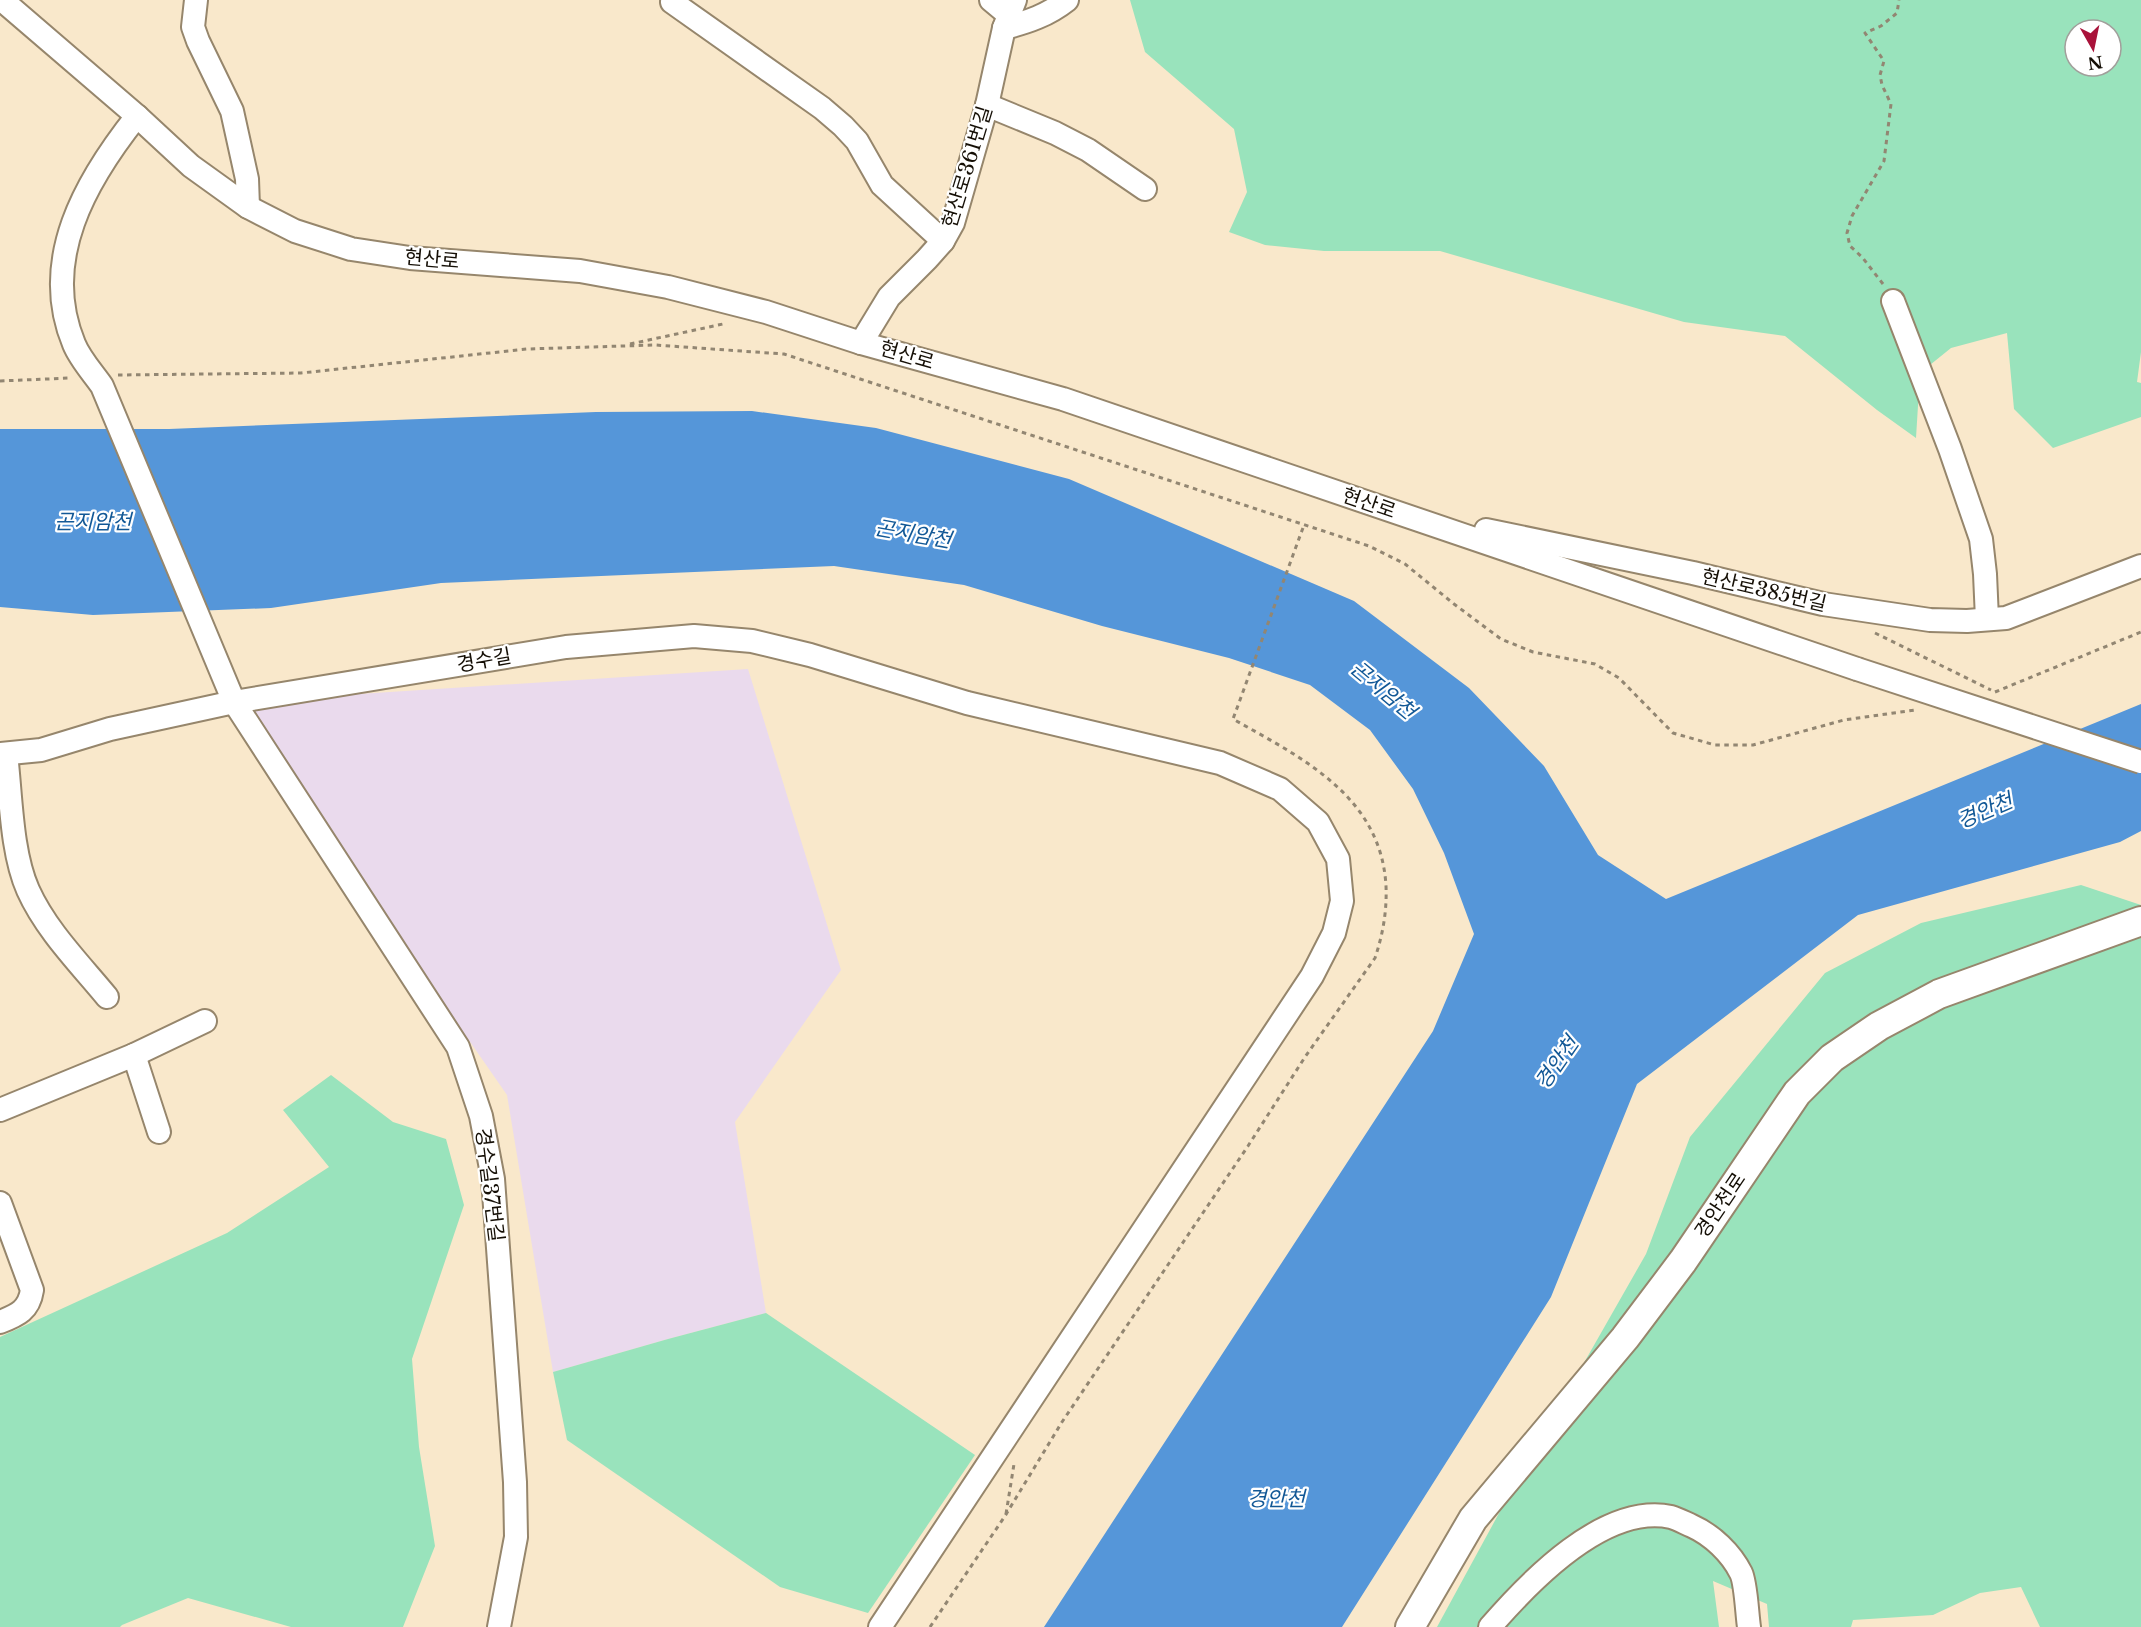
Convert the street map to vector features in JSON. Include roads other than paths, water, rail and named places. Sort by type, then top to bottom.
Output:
[{"type":"main road","name":"경안천로","points":[[1410,1627],[1473,1519],[1625,1338],[1683,1261],[1797,1093],[1832,1058],[1879,1026],[1939,994],[2141,921]]},
{"type":"street","name":"현산로","points":[[2,0],[137,116],[190,166],[248,207],[295,231],[351,249],[410,258],[580,271],[668,287],[765,312],[861,343],[1063,399],[1857,669],[2141,762]]},
{"type":"street","points":[[196,0],[193,27],[232,111],[247,179],[248,207]]},
{"type":"street","points":[[991,0],[1010,14],[1051,12],[1067,0]]},
{"type":"street","points":[[672,2],[822,108],[843,126],[857,141],[882,185],[943,241]]},
{"type":"street","name":"현산로361번길","points":[[861,343],[889,297],[943,241],[953,223],[1010,14]]},
{"type":"street","points":[[987,105],[1055,133],[1096,155],[1145,189]]},
{"type":"street","name":"경수길37번길","points":[[137,116],[95,174],[71,230],[63,256],[61,279],[67,323],[74,346],[98,380],[234,702],[458,1047],[481,1116],[493,1179],[515,1482],[516,1537],[499,1627]]},
{"type":"street","points":[[1893,301],[1950,449],[1981,539],[1986,574],[1987,619]]},
{"type":"street","name":"현산로385번길","points":[[1382,508],[1693,573],[1823,604],[1930,620],[2006,618],[2141,566]]},
{"type":"street","name":"경수길","points":[[3,754],[41,750],[110,729],[234,702],[566,647],[694,636],[752,641],[810,655],[968,703],[1220,763],[1280,789],[1318,822],[1338,859],[1342,901],[1334,933],[1312,976],[880,1627]]},
{"type":"street","points":[[3,754],[18,858],[27,889],[45,921],[107,997]]},
{"type":"street","points":[[0,1110],[134,1055],[205,1022]]},
{"type":"street","points":[[134,1055],[159,1132]]},
{"type":"street","points":[[0,1203],[32,1290],[30,1302],[17,1316],[0,1322]]},
{"type":"street","points":[[1490,1627],[1515,1598],[1557,1559],[1599,1531],[1637,1517],[1671,1517],[1698,1529],[1721,1545],[1742,1574],[1749,1627]]},
{"type":"water","points":[[752,411],[876,428],[1069,479],[1354,601],[1469,688],[1544,766],[1598,855],[1666,899],[2141,704],[2141,831],[2120,842],[1858,915],[1637,1084],[1551,1297],[1342,1627],[1044,1627],[1433,1031],[1474,934],[1444,853],[1413,789],[1370,730],[1310,685],[1229,658],[1102,626],[964,585],[834,566],[441,583],[271,608],[93,615],[0,607],[0,429],[169,429],[596,412]]},
{"type":"water label","name":"곤지암천","points":[[93,522]]},
{"type":"water label","name":"곤지암천","points":[[913,534]]},
{"type":"water label","name":"곤지암천","points":[[1383,690]]},
{"type":"water label","name":"경안천","points":[[1985,811]]},
{"type":"water label","name":"경안천","points":[[1557,1063]]},
{"type":"water label","name":"경안천","points":[[1276,1499]]}]
